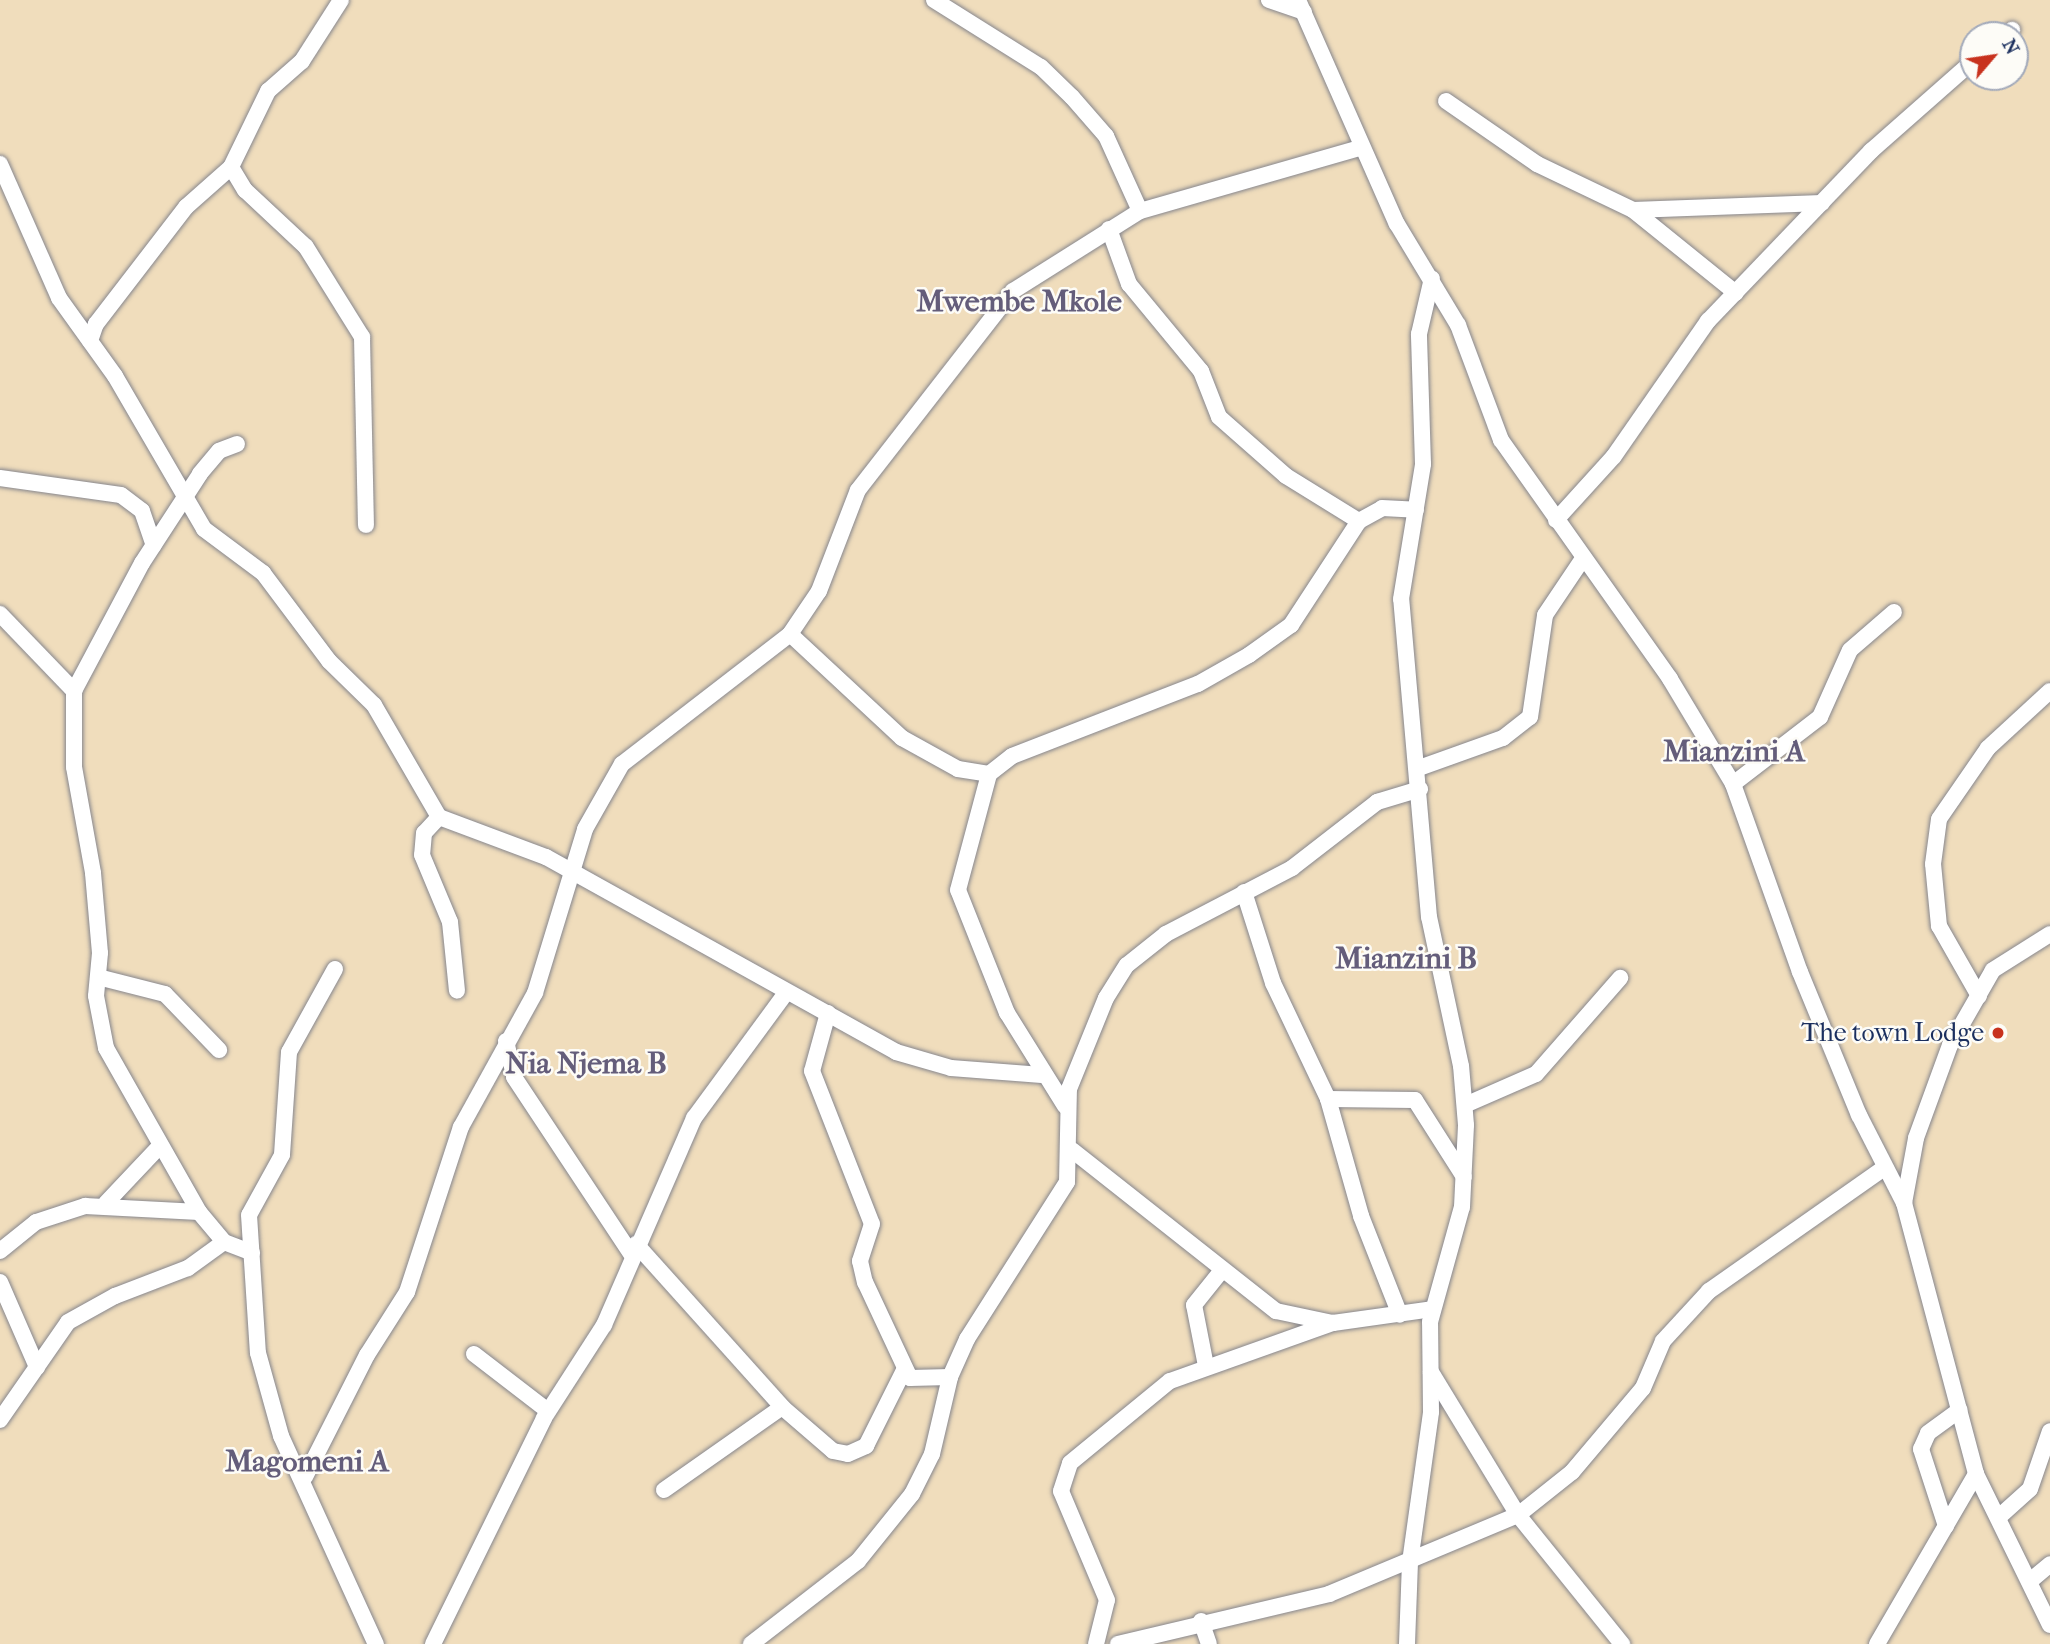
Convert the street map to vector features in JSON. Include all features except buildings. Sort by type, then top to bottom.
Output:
[{"type":"street","points":[[90,341],[96,324],[186,207],[231,167],[268,91],[302,61],[341,0]]},
{"type":"street","points":[[934,0],[1041,66],[1072,97],[1106,136],[1140,211]]},
{"type":"street","points":[[1269,0],[1301,6],[1360,148],[1458,325],[1501,440],[1582,560],[1670,678],[1733,784],[1779,919],[1884,1168],[1904,1203],[1976,1474],[2000,1516],[2050,1625]]},
{"type":"street","points":[[1556,520],[1629,437],[1674,361],[1822,203],[1959,74]]},
{"type":"street","points":[[1446,101],[1537,164],[1633,209],[1736,293]]},
{"type":"street","points":[[304,1477],[367,1354],[407,1292],[461,1127],[506,1041],[535,993],[570,873],[599,795],[622,764],[790,634],[819,591],[858,490],[984,322],[1013,292],[1140,211],[1360,148]]},
{"type":"street","points":[[0,164],[58,298],[90,341],[185,499],[216,543],[263,573],[329,661],[374,705],[439,817],[527,848],[785,994],[828,1013],[920,1062],[1042,1075]]},
{"type":"street","points":[[231,167],[245,190],[306,247],[362,337],[366,525]]},
{"type":"street","points":[[1633,209],[1822,203]]},
{"type":"street","points":[[1109,229],[1126,279],[1201,371],[1219,417],[1286,476],[1359,521]]},
{"type":"street","points":[[1407,1644],[1410,1562],[1431,1371],[1432,1309],[1454,1246],[1464,1177],[1465,1105],[1429,917],[1419,768],[1401,599],[1423,464],[1419,334],[1432,278]]},
{"type":"street","points":[[237,444],[219,452],[154,545],[74,691],[76,801],[93,873],[99,977],[96,996],[106,1048],[159,1147],[199,1212],[224,1242],[251,1253]]},
{"type":"street","points":[[0,478],[121,495],[142,511],[154,545]]},
{"type":"street","points":[[751,1644],[858,1561],[912,1494],[932,1454],[950,1377],[967,1339],[1068,1182],[1072,1150],[1065,1107],[1042,1075],[994,985],[958,890],[989,774],[1012,756],[1198,684],[1249,655],[1291,625],[1359,521],[1382,508],[1416,510]]},
{"type":"street","points":[[1419,768],[1503,738],[1530,718],[1545,615],[1582,560]]},
{"type":"street","points":[[1733,784],[1820,717],[1850,650],[1894,612]]},
{"type":"street","points":[[0,614],[74,691]]},
{"type":"street","points":[[790,634],[901,738],[958,769],[989,774]]},
{"type":"street","points":[[1979,996],[1939,926],[1933,864],[1939,819],[1988,748],[2050,691]]},
{"type":"street","points":[[1065,1107],[1099,1014],[1127,965],[1148,945],[1293,868],[1377,802],[1420,789]]},
{"type":"street","points":[[439,817],[424,833],[422,855],[450,922],[457,991]]},
{"type":"street","points":[[1244,892],[1273,983],[1328,1099],[1362,1216],[1400,1315]]},
{"type":"street","points":[[1904,1203],[1911,1156],[1938,1072],[1979,996],[2004,959],[2050,934]]},
{"type":"street","points":[[335,970],[287,1060],[289,1130],[282,1156],[254,1200],[251,1253],[264,1382],[281,1436],[304,1477],[376,1644]]},
{"type":"street","points":[[99,977],[165,994],[219,1050]]},
{"type":"street","points":[[1465,1105],[1536,1074],[1620,978]]},
{"type":"street","points":[[433,1644],[548,1410],[604,1325],[634,1249],[694,1118],[785,994]]},
{"type":"street","points":[[828,1013],[812,1071],[872,1224],[860,1268],[904,1370],[919,1381],[950,1377]]},
{"type":"street","points":[[506,1041],[514,1077],[634,1249],[782,1407],[833,1451],[856,1452],[871,1437],[904,1370]]},
{"type":"street","points":[[1328,1099],[1415,1100],[1464,1177]]},
{"type":"street","points":[[106,1203],[159,1147]]},
{"type":"street","points":[[1072,1150],[1264,1306],[1333,1323]]},
{"type":"street","points":[[1118,1644],[1201,1621],[1301,1602],[1410,1562],[1518,1515],[1572,1472],[1643,1388],[1663,1341],[1709,1291],[1884,1168]]},
{"type":"street","points":[[0,1251],[36,1222],[106,1203],[199,1212]]},
{"type":"street","points":[[0,1420],[53,1339],[86,1310],[188,1268],[224,1242]]},
{"type":"street","points":[[1206,1366],[1194,1304],[1222,1270]]},
{"type":"street","points":[[0,1282],[37,1367]]},
{"type":"street","points":[[1096,1644],[1108,1600],[1060,1491],[1062,1476],[1085,1445],[1144,1399],[1206,1366],[1333,1323],[1432,1309]]},
{"type":"street","points":[[474,1354],[548,1410]]},
{"type":"street","points":[[1431,1371],[1518,1515],[1622,1644]]},
{"type":"street","points":[[664,1490],[782,1407]]},
{"type":"street","points":[[1946,1526],[1921,1449],[1928,1433],[1960,1410]]},
{"type":"street","points":[[2000,1516],[2030,1489],[2050,1431]]},
{"type":"street","points":[[1877,1644],[1976,1474]]},
{"type":"street","points":[[2030,1581],[2050,1564]]},
{"type":"street","points":[[1201,1621],[1209,1644]]},
{"type":"place","name":"The town Lodge","points":[[1998,1033]]},
{"type":"district","name":"Mwembe Mkole","points":[[1019,302]]},
{"type":"district","name":"Mianzini A","points":[[1734,752]]},
{"type":"district","name":"Mianzini B","points":[[1406,959]]},
{"type":"district","name":"Nia Njema B","points":[[586,1064]]},
{"type":"district","name":"Magomeni A","points":[[307,1462]]}]
